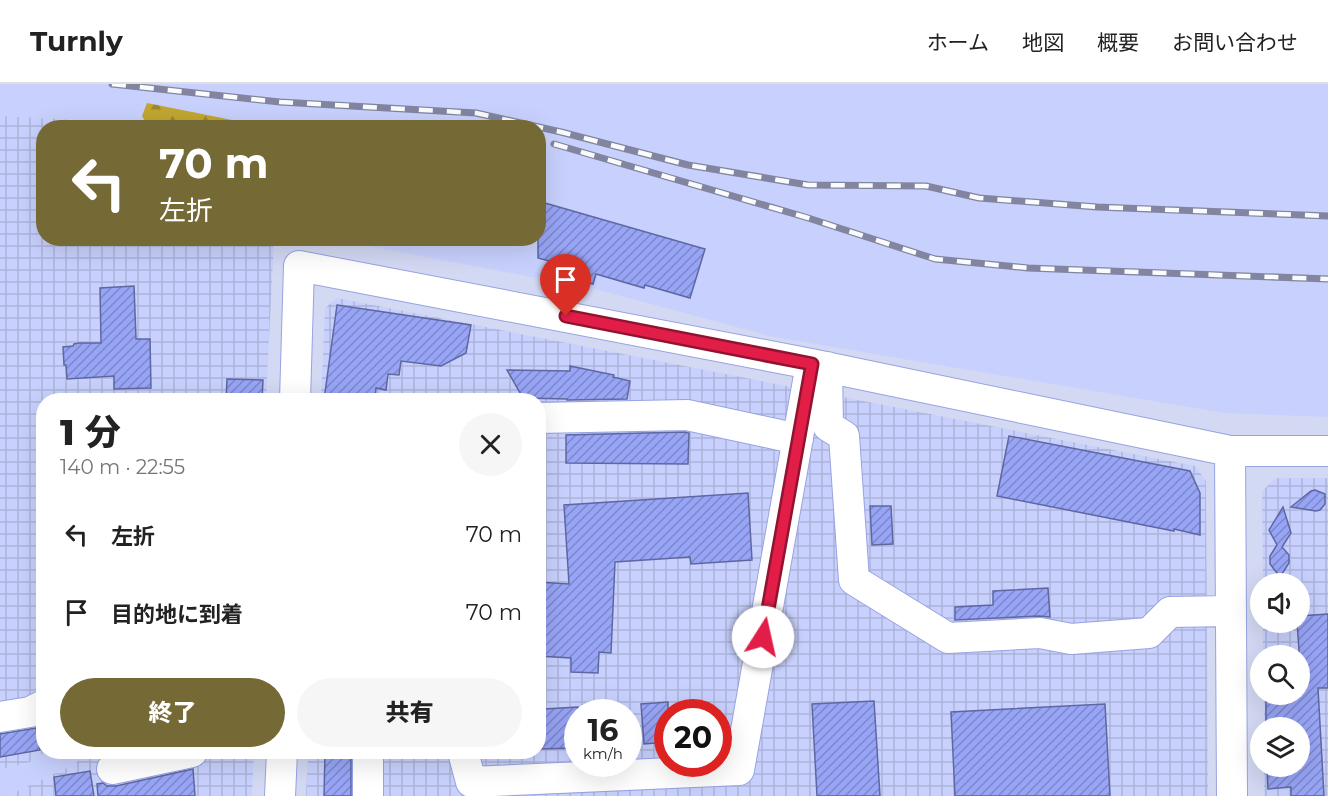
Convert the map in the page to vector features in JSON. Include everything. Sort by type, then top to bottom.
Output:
[{"type":"street","points":[[295,393],[299,266],[819,365],[1230,451],[1328,451]]},
{"type":"street","points":[[465,759],[471,782],[739,770],[798,438],[819,365]]},
{"type":"street","points":[[819,365],[828,426],[844,436],[854,580],[948,638],[1040,633],[1071,639],[1149,633],[1170,612],[1231,611]]},
{"type":"street","points":[[546,418],[687,414],[798,438]]},
{"type":"street","points":[[1230,451],[1232,796]]},
{"type":"street","points":[[0,717],[36,709]]},
{"type":"street","points":[[111,769],[159,759]]},
{"type":"street","points":[[280,796],[282,759]]},
{"type":"street","points":[[368,759],[368,796]]},
{"type":"shaded area","points":[[0,84],[1328,84],[1328,417],[1224,413],[774,337],[595,289],[368,246],[546,246],[546,120],[81,120],[0,116]]},
{"type":"shaded area","points":[[0,116],[81,120],[36,120],[36,246],[274,246],[266,393],[36,393],[36,758],[28,763],[0,769]]},
{"type":"shaded area","points":[[337,298],[1195,466],[1206,481],[1208,796],[306,796],[308,759],[546,759],[546,393],[321,393],[325,308]]},
{"type":"shaded area","points":[[1276,478],[1328,478],[1328,796],[1264,796],[1264,777],[1310,777],[1310,717],[1264,717],[1264,705],[1310,705],[1310,645],[1263,645],[1263,633],[1310,633],[1310,573],[1263,573],[1262,491]]},
{"type":"shaded area","points":[[36,758],[80,759],[71,766],[7,796],[0,796],[0,769],[28,763]]},
{"type":"shaded area","points":[[80,759],[254,759],[252,796],[7,796],[71,766]]},
{"type":"green space","points":[[147,103],[232,120],[144,120],[142,116]]},
{"type":"building","points":[[546,203],[705,249],[690,298],[596,274],[593,284],[564,276],[567,266],[538,258],[538,246],[546,246]]},
{"type":"building","points":[[134,286],[136,339],[150,339],[151,388],[114,389],[114,376],[67,379],[63,347],[79,343],[101,343],[100,288]]},
{"type":"building","points":[[337,305],[471,325],[466,353],[441,366],[401,361],[399,375],[388,374],[386,390],[376,388],[376,393],[325,393]]},
{"type":"building","points":[[570,366],[614,375],[613,377],[630,381],[627,399],[567,400],[546,399],[546,393],[520,393],[507,370],[570,371]]},
{"type":"building","points":[[227,379],[263,380],[262,393],[226,393]]},
{"type":"building","points":[[689,433],[688,464],[566,463],[566,435]]},
{"type":"building","points":[[1009,436],[1190,471],[1200,493],[1200,535],[997,496]]},
{"type":"building","points":[[1315,490],[1325,494],[1325,504],[1320,510],[1291,507],[1311,491]]},
{"type":"building","points":[[748,493],[752,560],[691,564],[690,557],[615,562],[611,653],[599,652],[598,673],[571,672],[571,658],[546,656],[546,583],[569,584],[564,505]]},
{"type":"building","points":[[870,506],[891,506],[893,544],[872,545]]},
{"type":"building","points":[[1283,507],[1291,533],[1282,547],[1289,555],[1289,563],[1283,573],[1277,573],[1270,564],[1270,556],[1277,545],[1269,530]]},
{"type":"building","points":[[1048,588],[1050,617],[955,620],[955,607],[993,605],[993,591]]},
{"type":"building","points":[[1328,614],[1328,688],[1318,688],[1324,796],[1291,796],[1291,787],[1268,789],[1267,777],[1310,777],[1310,717],[1266,717],[1266,705],[1310,705],[1310,645],[1299,645],[1298,633],[1310,633],[1310,615]]},
{"type":"building","points":[[874,701],[880,796],[817,796],[812,704]]},
{"type":"building","points":[[654,703],[654,743],[644,744],[642,704]]},
{"type":"building","points":[[1105,704],[1110,796],[955,796],[951,712]]},
{"type":"building","points":[[564,708],[564,748],[546,749],[546,709]]},
{"type":"building","points":[[36,728],[36,751],[0,757],[0,734]]},
{"type":"building","points":[[325,759],[351,759],[351,796],[324,796]]},
{"type":"building","points":[[193,769],[195,796],[98,796],[97,784],[116,786]]},
{"type":"building","points":[[90,771],[94,796],[56,796],[54,777]]},
{"type":"railway","points":[[112,84],[280,102],[476,113],[507,120]]},
{"type":"railway","points":[[546,129],[688,165],[808,185],[926,186],[979,198],[1097,207],[1328,216]]},
{"type":"railway","points":[[554,144],[805,217],[935,259],[1028,268],[1328,279]]},
{"type":"route","points":[[566,316],[812,364],[763,637]]}]
